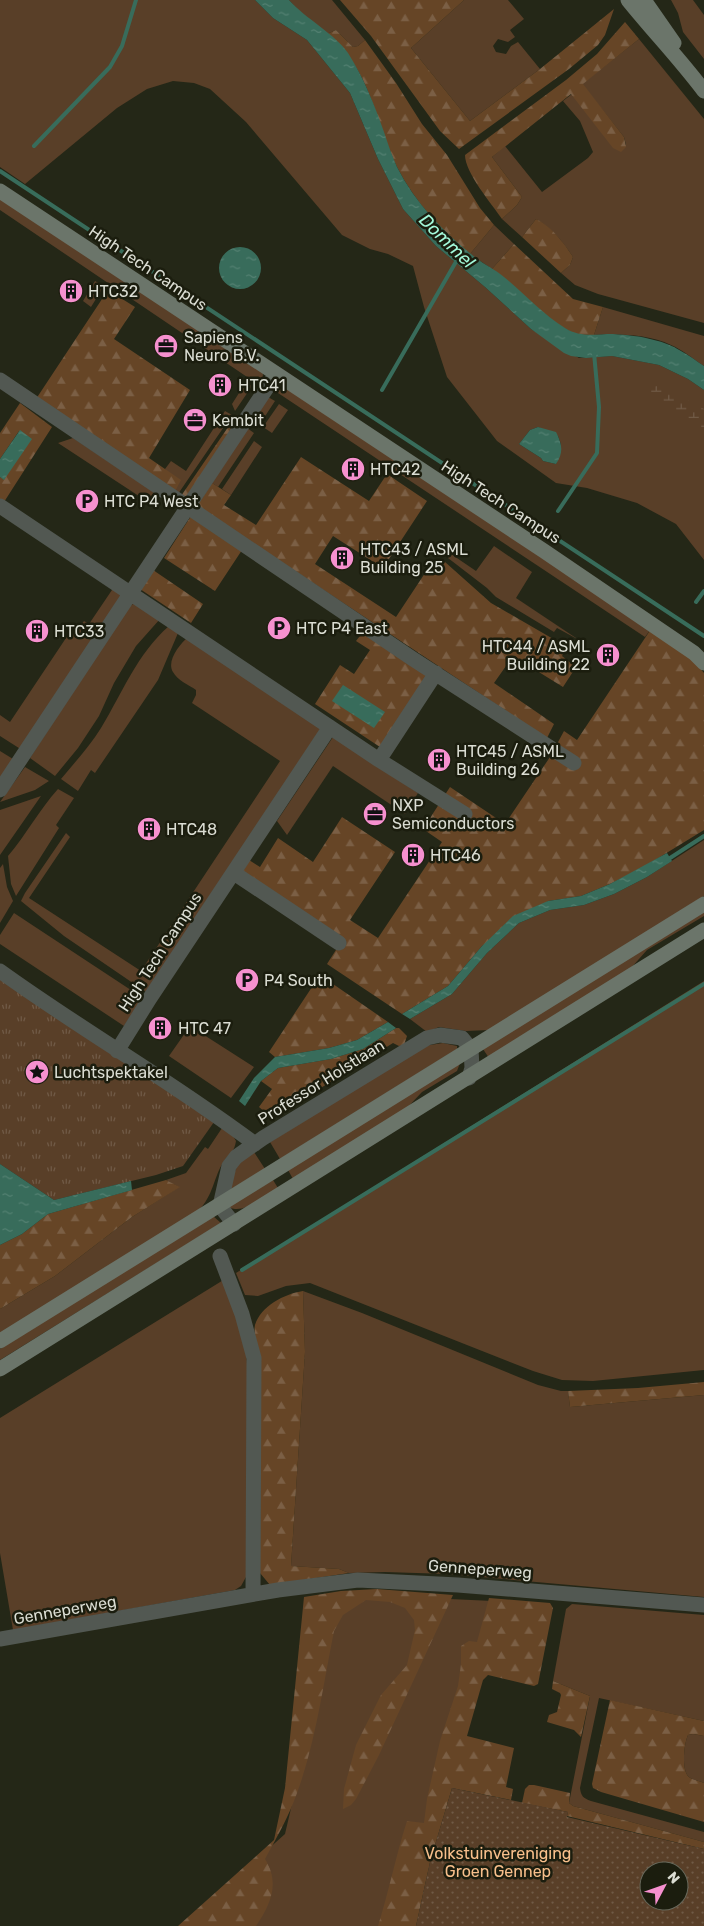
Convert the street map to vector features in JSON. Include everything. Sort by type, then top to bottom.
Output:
[{"type":"main road","points":[[636,1],[668,48],[686,67],[704,91]]},
{"type":"main road","name":"High Tech Campus","points":[[0,191],[560,562],[694,653],[704,663]]},
{"type":"main road","points":[[0,1341],[704,904]]},
{"type":"main road","points":[[0,1369],[704,930]]},
{"type":"street","points":[[0,790],[276,374]]},
{"type":"street","points":[[0,380],[436,673],[574,763]]},
{"type":"street","points":[[0,506],[379,760],[465,814]]},
{"type":"street","points":[[379,760],[436,673]]},
{"type":"street","name":"High Tech Campus","points":[[117,1051],[150,998],[330,727]]},
{"type":"street","points":[[234,873],[339,943]]},
{"type":"street","points":[[0,972],[224,1120],[255,1144]]},
{"type":"street","name":"Professor Holstlaan","points":[[220,1206],[230,1166],[236,1157],[255,1144],[427,1038],[440,1036],[462,1038],[472,1049]]},
{"type":"street","points":[[469,1078],[472,1068],[472,1049]]},
{"type":"street","points":[[220,1206],[234,1224]]},
{"type":"street","points":[[220,1256],[242,1314],[254,1358],[254,1594]]},
{"type":"street","name":"Genneperweg","points":[[0,1639],[254,1594],[358,1580],[458,1585],[704,1605]]},
{"type":"green space","points":[[0,0],[255,0],[273,18],[307,40],[350,93],[378,159],[403,209],[436,246],[531,329],[579,358],[612,356],[659,365],[688,379],[704,390],[704,560],[676,524],[637,503],[587,488],[556,483],[497,441],[447,377],[413,266],[388,254],[370,249],[342,235],[246,122],[210,89],[194,83],[173,81],[147,89],[117,108],[25,184],[0,167]],"holes":[[[538,427],[558,436],[561,444],[556,464],[543,461],[519,444],[530,430]]]},
{"type":"green space","points":[[289,0],[332,0],[365,40],[358,46],[353,47],[336,30],[327,34]]},
{"type":"green space","points":[[340,0],[464,0],[411,48],[470,121],[540,69],[614,9],[605,35],[598,45],[569,69],[459,149],[440,131],[371,36]]},
{"type":"green space","points":[[464,0],[508,0],[524,19],[510,30],[515,37],[508,42],[498,39],[493,46],[496,52],[506,54],[511,46],[518,42],[540,69],[470,121],[411,48]]},
{"type":"green space","points":[[671,0],[693,0],[704,15],[704,59],[683,32],[678,13]]},
{"type":"green space","points":[[625,22],[639,39],[583,84],[624,137],[626,147],[621,152],[613,148],[571,94],[492,157],[522,197],[517,205],[502,219],[474,179],[466,162],[465,155],[566,80],[597,54]]},
{"type":"green space","points":[[336,30],[353,47],[358,46],[365,40],[396,83],[422,124],[447,155],[480,208],[494,225],[470,254],[448,235],[429,214],[404,180],[389,149],[362,79],[342,48],[327,34]]},
{"type":"green space","points":[[639,39],[704,119],[704,323],[598,294],[575,285],[561,273],[570,265],[573,257],[552,231],[536,219],[522,237],[502,219],[517,205],[522,197],[492,157],[505,146],[542,192],[588,158],[593,152],[580,121],[563,101],[572,94],[599,128],[626,145],[624,137],[582,84]]},
{"type":"green space","points":[[0,198],[263,373],[262,387],[0,210]]},
{"type":"green space","points":[[536,219],[552,230],[573,257],[570,265],[561,273],[522,237]]},
{"type":"green space","points":[[494,225],[514,244],[492,269],[470,254]]},
{"type":"green space","points":[[514,244],[573,299],[603,307],[594,335],[579,335],[557,324],[492,269]]},
{"type":"green space","points":[[95,281],[104,286],[91,307],[83,301]]},
{"type":"green space","points":[[108,290],[135,307],[114,339],[190,390],[149,458],[181,480],[174,493],[36,399]]},
{"type":"green space","points":[[603,307],[704,336],[704,366],[684,352],[662,341],[623,335],[594,335]]},
{"type":"green space","points":[[246,382],[252,386],[235,411],[232,404]]},
{"type":"green space","points":[[281,384],[651,629],[645,637],[272,389]]},
{"type":"green space","points":[[658,384],[704,409],[704,435],[654,400],[650,391]]},
{"type":"green space","points":[[268,397],[275,401],[258,427],[251,423]]},
{"type":"green space","points":[[20,403],[52,427],[4,502],[0,499],[0,477],[4,479],[19,431],[0,459],[0,433]]},
{"type":"green space","points":[[279,404],[288,410],[272,433],[263,427]]},
{"type":"green space","points":[[225,411],[232,415],[178,494],[165,469],[171,461],[186,471]]},
{"type":"green space","points":[[235,417],[240,422],[186,502],[181,496]]},
{"type":"green space","points":[[247,428],[254,433],[218,487],[212,483]]},
{"type":"green space","points":[[73,438],[157,494],[151,504],[58,443]]},
{"type":"green space","points":[[254,441],[262,447],[231,495],[222,489]]},
{"type":"green space","points":[[301,457],[369,501],[387,474],[427,501],[383,568],[333,536],[315,564],[396,617],[433,561],[441,566],[445,562],[491,603],[567,647],[562,656],[576,667],[563,687],[513,656],[494,683],[554,724],[547,738],[197,506],[212,483],[231,495],[224,505],[256,525]]},
{"type":"green space","points":[[191,516],[242,550],[215,591],[164,558]]},
{"type":"green space","points":[[494,546],[532,572],[516,598],[579,640],[557,628],[554,632],[496,597],[448,558],[451,554],[476,571]]},
{"type":"green space","points":[[153,570],[203,604],[191,623],[140,589]]},
{"type":"green space","points":[[114,587],[122,597],[22,750],[0,736],[0,715],[10,722],[70,632],[74,634],[84,621],[89,624]]},
{"type":"green space","points":[[136,602],[160,619],[136,646],[114,683],[99,716],[78,748],[55,776],[30,758],[127,608]]},
{"type":"green space","points":[[169,626],[178,633],[158,680],[95,773],[91,770],[78,791],[61,779],[97,735],[139,661]]},
{"type":"green space","points":[[651,629],[685,651],[704,673],[704,830],[642,868],[610,884],[581,896],[548,901],[482,946],[448,986],[402,1014],[327,964],[343,939],[243,871],[249,860],[260,867],[278,838],[313,862],[342,817],[395,852],[350,920],[378,938],[442,842],[423,829],[450,787],[505,824],[550,757],[564,731],[577,740]]},
{"type":"green space","points":[[363,632],[428,675],[380,747],[315,704],[340,665],[354,674],[370,650],[356,641]]},
{"type":"green space","points":[[188,637],[321,725],[319,733],[146,992],[64,936],[21,901],[66,833],[70,837],[29,898],[141,971],[280,761],[192,703],[196,690],[177,677],[171,668],[175,653]]},
{"type":"green space","points":[[333,737],[418,793],[405,814],[333,766],[287,835],[277,821]]},
{"type":"green space","points":[[0,751],[13,759],[0,779]]},
{"type":"green space","points":[[25,767],[49,781],[35,790],[0,802]]},
{"type":"green space","points":[[58,789],[74,798],[56,825],[59,828],[16,896],[11,884],[8,856]]},
{"type":"green space","points":[[41,796],[0,855],[0,810]]},
{"type":"green space","points":[[704,840],[704,896],[489,1030],[466,1031],[439,1027],[427,1032],[410,1019],[452,994],[487,953],[519,923],[550,910],[584,905],[614,894],[647,877]]},
{"type":"green space","points":[[3,864],[7,887],[13,901],[0,923],[0,868]]},
{"type":"green space","points":[[704,911],[704,916],[647,950],[631,968],[489,1058],[483,1049]]},
{"type":"green space","points":[[14,913],[143,998],[124,1026],[0,944],[0,935]]},
{"type":"green space","points":[[320,975],[388,1022],[357,1040],[329,1048],[275,1057],[269,1052]]},
{"type":"green space","points":[[0,977],[214,1122],[183,1166],[156,1175],[54,1200],[0,1164]]},
{"type":"green space","points":[[704,981],[704,1370],[593,1381],[562,1380],[533,1371],[310,1283],[286,1286],[258,1296],[245,1295],[236,1273]]},
{"type":"green space","points":[[190,1026],[254,1067],[231,1098],[169,1056]]},
{"type":"green space","points":[[396,1028],[399,1028],[407,1036],[404,1045],[399,1046],[393,1043],[295,1104],[288,1098],[266,1113],[259,1107],[272,1089],[261,1081],[278,1068],[331,1059],[363,1049]]},
{"type":"green space","points":[[443,1043],[457,1046],[457,1049],[280,1159],[270,1142],[424,1046]]},
{"type":"green space","points":[[460,1063],[457,1071],[422,1092],[407,1108],[293,1179],[288,1170]]},
{"type":"green space","points":[[222,1128],[232,1134],[236,1141],[235,1145],[220,1167],[207,1199],[198,1211],[0,1334],[0,1309],[55,1276],[132,1217],[179,1187],[166,1180],[186,1173],[205,1147],[208,1149]]},
{"type":"green space","points":[[254,1152],[265,1169],[228,1191],[238,1163]]},
{"type":"green space","points":[[166,1180],[180,1187],[132,1217],[55,1276],[0,1309],[0,1245],[22,1234],[48,1214]]},
{"type":"green space","points":[[273,1180],[278,1188],[254,1204],[241,1209],[228,1207]]},
{"type":"green space","points":[[213,1216],[221,1223],[0,1360],[0,1349]]},
{"type":"green space","points":[[225,1279],[246,1349],[249,1393],[246,1577],[241,1586],[235,1590],[13,1630],[0,1553],[0,1418]]},
{"type":"green space","points":[[303,1291],[538,1385],[568,1391],[570,1407],[704,1395],[704,1597],[448,1574],[349,1573],[339,1569],[291,1566],[305,1352]]},
{"type":"green space","points":[[303,1291],[305,1352],[291,1566],[339,1569],[349,1573],[270,1585],[260,1573],[260,1396],[255,1325],[262,1312],[274,1302],[288,1295]]},
{"type":"green space","points":[[704,1382],[704,1395],[570,1407],[568,1391],[638,1388]]},
{"type":"green space","points":[[377,1589],[453,1595],[379,1755],[356,1799],[351,1805],[343,1809],[344,1789],[356,1745],[381,1695],[407,1665],[415,1630],[414,1620],[405,1608],[390,1602],[366,1600],[343,1615],[334,1631],[314,1733],[304,1773],[290,1810],[265,1859],[272,1877],[272,1893],[266,1910],[256,1926],[178,1926],[274,1840],[285,1788],[304,1597],[341,1591]]},
{"type":"green space","points":[[341,1594],[493,1601],[411,1926],[182,1926],[285,1834]]},
{"type":"green space","points":[[489,1598],[550,1603],[553,1608],[538,1684],[534,1686],[488,1675],[483,1680],[467,1736],[514,1748],[506,1787],[513,1789],[511,1800],[452,1788],[430,1862],[416,1926],[378,1926],[407,1821],[424,1823],[427,1799],[440,1741],[458,1686],[461,1646],[469,1641],[477,1642]]},
{"type":"green space","points":[[572,1604],[704,1615],[704,1721],[599,1698],[580,1788],[583,1796],[591,1801],[704,1832],[704,1842],[573,1806],[569,1803],[590,1696],[553,1681],[566,1609]]},
{"type":"green space","points":[[553,1681],[590,1696],[581,1737],[574,1730],[547,1722],[549,1715],[557,1712],[561,1695],[552,1689]]},
{"type":"green space","points":[[610,1700],[704,1721],[704,1736],[688,1735],[684,1757],[686,1774],[704,1783],[704,1822],[593,1788],[592,1784]]},
{"type":"green space","points":[[688,1735],[704,1736],[704,1783],[692,1779],[686,1774],[685,1744]]},
{"type":"green space","points":[[529,1785],[570,1793],[569,1803],[573,1806],[704,1842],[704,1849],[567,1816],[568,1812],[522,1803],[525,1789]]},
{"type":"green space","name":"Volkstuinvereniging Groen Gennep","points":[[452,1788],[568,1812],[567,1817],[704,1849],[704,1926],[416,1926],[430,1862]]},
{"type":"water","name":"Dommel","points":[[255,0],[289,0],[328,33],[348,53],[364,82],[395,163],[405,181],[432,217],[464,248],[479,261],[501,274],[549,317],[571,331],[594,335],[634,336],[668,344],[680,350],[704,366],[704,390],[688,379],[659,365],[612,356],[586,358],[571,356],[531,329],[436,246],[403,209],[378,159],[350,93],[307,40],[273,18]]},
{"type":"water","points":[[240,247],[255,253],[261,268],[255,283],[240,289],[225,283],[219,268],[225,253]]},
{"type":"water","points":[[538,427],[556,432],[560,440],[560,456],[556,464],[543,461],[519,444],[530,430]]},
{"type":"water","points":[[20,430],[32,439],[4,480],[0,477],[0,459]]},
{"type":"water","points":[[343,685],[385,712],[374,728],[332,701]]},
{"type":"water","points":[[667,853],[672,861],[647,877],[614,894],[584,905],[550,910],[519,923],[487,953],[452,994],[410,1019],[402,1014],[448,986],[482,946],[513,916],[548,901],[581,896],[610,884]]},
{"type":"water","points":[[388,1022],[396,1028],[363,1049],[331,1059],[278,1068],[261,1081],[245,1106],[239,1101],[254,1078],[275,1057],[329,1048],[357,1040]]},
{"type":"water","points":[[0,1164],[54,1200],[131,1181],[132,1190],[48,1214],[22,1234],[0,1245]]},
{"type":"waterway","points":[[34,146],[110,67],[122,46],[136,0]]},
{"type":"waterway","points":[[0,171],[704,636]]},
{"type":"waterway","name":"Dommel","points":[[382,390],[457,260]]},
{"type":"waterway","points":[[558,511],[597,453],[599,407],[594,353]]},
{"type":"waterway","points":[[696,602],[704,591]]},
{"type":"waterway","points":[[667,860],[704,836]]},
{"type":"waterway","points":[[242,1270],[704,984]]},
{"type":"place","name":"HTC32","points":[[71,291]]},
{"type":"place","name":"Sapiens Neuro B.V.","points":[[166,346]]},
{"type":"place","name":"HTC41","points":[[220,385]]},
{"type":"place","name":"Kembit","points":[[195,420]]},
{"type":"place","name":"HTC42","points":[[353,469]]},
{"type":"place","name":"HTC P4 West","points":[[87,501]]},
{"type":"place","name":"HTC43 / ASML Building 25","points":[[342,558]]},
{"type":"place","name":"HTC P4 East","points":[[279,628]]},
{"type":"place","name":"HTC33","points":[[37,631]]},
{"type":"place","name":"HTC44 / ASML Building 22","points":[[608,655]]},
{"type":"place","name":"HTC45 / ASML Building 26","points":[[439,760]]},
{"type":"place","name":"NXP Semiconductors","points":[[375,814]]},
{"type":"place","name":"HTC48","points":[[149,829]]},
{"type":"place","name":"HTC46","points":[[413,855]]},
{"type":"place","name":"P4 South","points":[[247,980]]},
{"type":"place","name":"HTC 47","points":[[160,1028]]},
{"type":"place","name":"Luchtspektakel","points":[[37,1072]]}]
